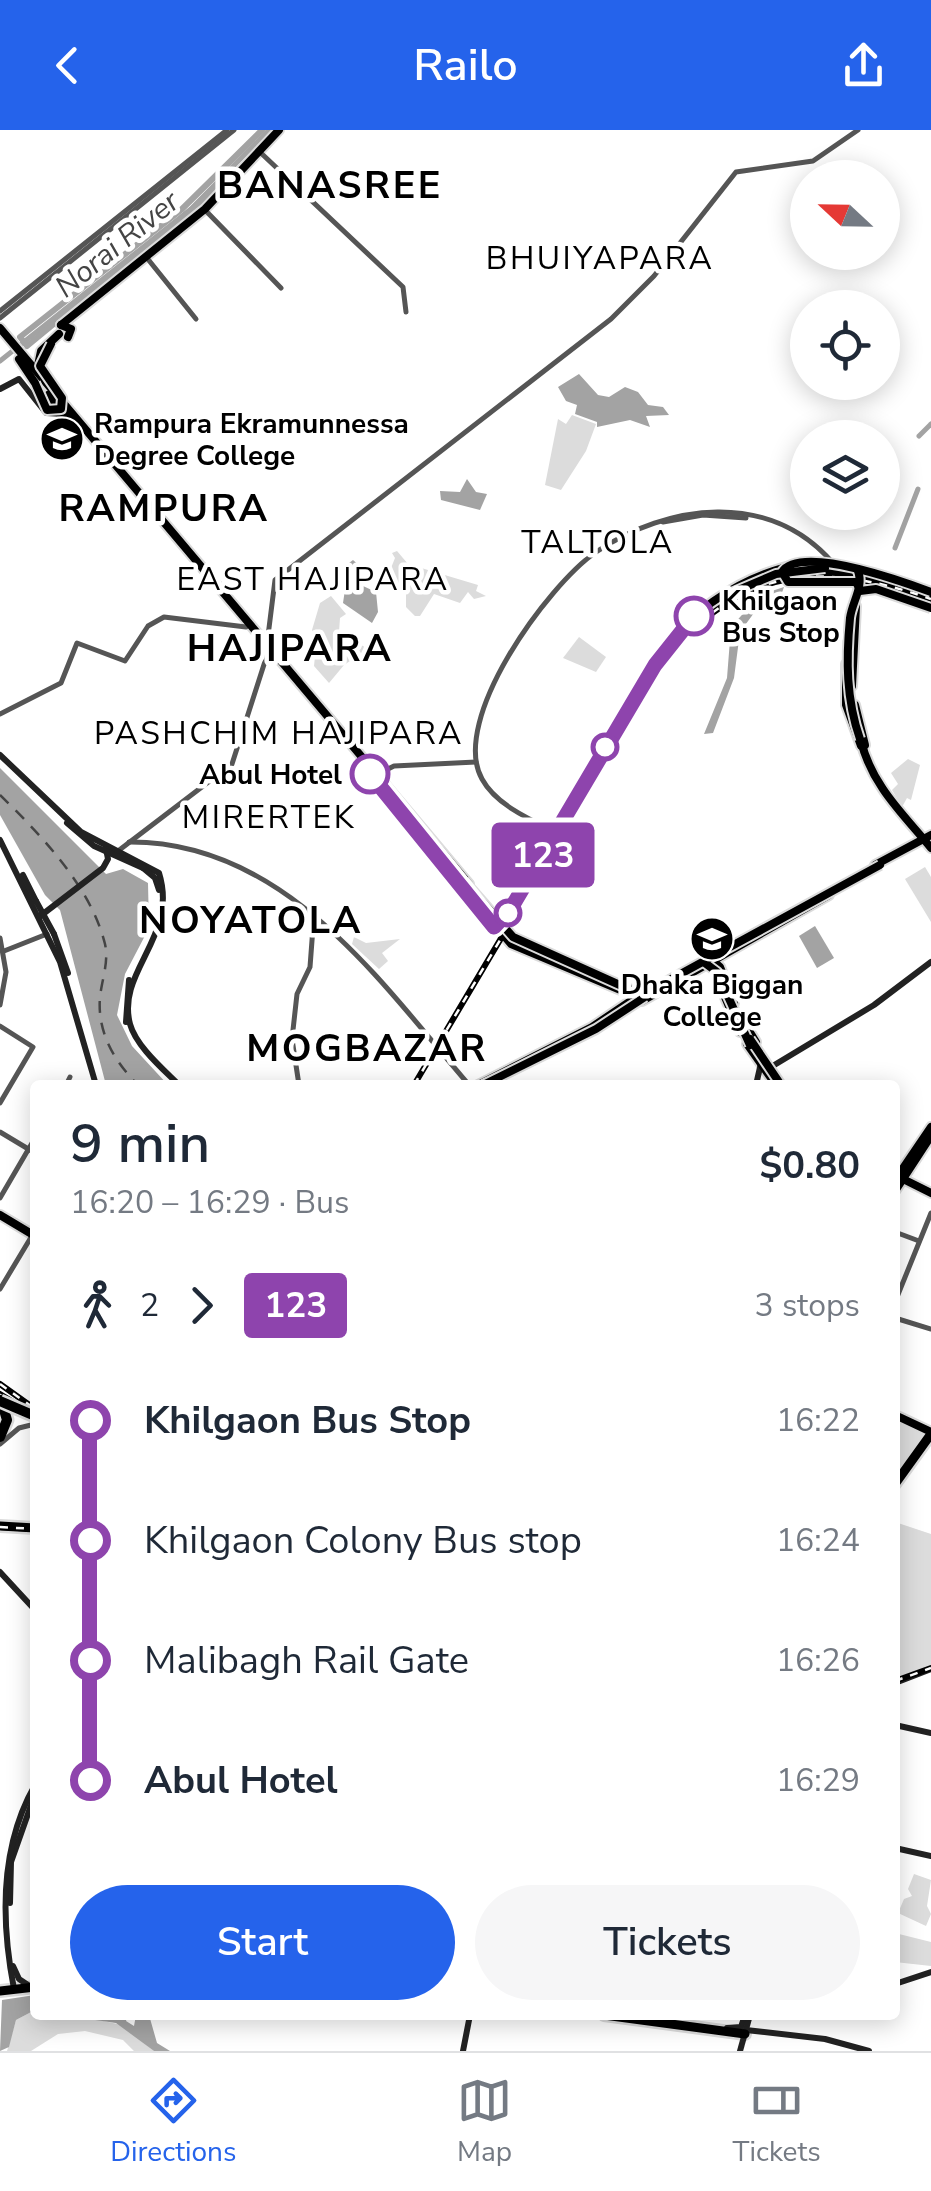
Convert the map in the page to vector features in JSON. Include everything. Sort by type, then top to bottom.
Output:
[{"type":"highway","points":[[0,1400],[30,1414]]},
{"type":"highway","points":[[0,1400],[6,1416],[0,1440]]},
{"type":"highway","points":[[900,1480],[929,1437]]},
{"type":"highway","points":[[0,1524],[30,1526]]},
{"type":"highway","points":[[645,2020],[728,2030],[746,2024]]},
{"type":"highway","points":[[675,2020],[728,2030]]},
{"type":"main road","points":[[61,331],[40,366],[62,398],[61,409],[46,410],[36,380],[37,359],[61,331],[71,330],[80,311],[206,211],[280,130]]},
{"type":"main road","points":[[23,360],[205,208],[280,130]]},
{"type":"main road","points":[[0,328],[64,414],[168,532]]},
{"type":"main road","points":[[23,360],[36,380],[506,930],[524,943],[640,995],[880,866],[888,858]]},
{"type":"main road","points":[[1,389],[18,376],[36,380]]},
{"type":"main road","points":[[1,389],[19,379],[46,413],[64,414]]},
{"type":"main road","points":[[860,590],[856,582],[789,582],[782,576],[784,568],[792,564],[836,565],[931,593]]},
{"type":"main road","points":[[498,922],[655,665],[695,617],[728,594],[789,569],[836,565],[931,593]]},
{"type":"main road","points":[[695,617],[728,594],[797,570],[864,572]]},
{"type":"main road","points":[[862,742],[847,684],[851,612],[864,572]]},
{"type":"main road","points":[[864,572],[848,618],[843,682],[850,720],[902,820],[929,840]]},
{"type":"main road","points":[[860,590],[874,588],[931,608]]},
{"type":"main road","points":[[0,757],[73,825],[104,846],[158,870],[162,891],[160,927],[133,979],[128,1018]]},
{"type":"main road","points":[[0,757],[94,846],[143,868],[157,881],[158,920],[129,978],[124,1006],[129,1030],[174,1080]]},
{"type":"main road","points":[[12,766],[19,777]]},
{"type":"main road","points":[[376,776],[512,939],[637,997]]},
{"type":"main road","points":[[407,812],[498,922]]},
{"type":"main road","points":[[498,922],[508,913],[555,830]]},
{"type":"main road","points":[[0,832],[43,924]]},
{"type":"main road","points":[[0,840],[67,966],[96,1080]]},
{"type":"main road","points":[[708,960],[888,858],[929,840]]},
{"type":"main road","points":[[491,1080],[929,840]]},
{"type":"main road","points":[[104,846],[109,854],[105,868]]},
{"type":"main road","points":[[43,924],[54,909],[121,853]]},
{"type":"main road","points":[[444,861],[498,922],[520,940],[637,997]]},
{"type":"main road","points":[[43,924],[54,909]]},
{"type":"main road","points":[[708,960],[753,1045],[773,1072]]},
{"type":"main road","points":[[708,960],[718,968],[753,1045]]},
{"type":"main road","points":[[708,960],[740,1023],[773,1072]]},
{"type":"main road","points":[[773,1072],[931,964]]},
{"type":"main road","points":[[129,978],[128,1018],[141,1042],[174,1080]]},
{"type":"main road","points":[[532,1056],[590,1030],[637,997]]},
{"type":"main road","points":[[492,1080],[596,1029],[637,997]]},
{"type":"main road","points":[[902,1177],[931,1127]]},
{"type":"main road","points":[[902,1177],[931,1136]]},
{"type":"main road","points":[[902,1177],[931,1190]]},
{"type":"main road","points":[[0,1212],[30,1231]]},
{"type":"main road","points":[[900,1416],[929,1437]]},
{"type":"main road","points":[[0,1574],[30,1607]]},
{"type":"main road","points":[[900,1682],[931,1671]]},
{"type":"main road","points":[[900,1726],[931,1733]]},
{"type":"main road","points":[[16,1987],[10,1980],[5,1869],[30,1793]]},
{"type":"main road","points":[[16,1987],[8,1942],[10,1870],[30,1809]]},
{"type":"main road","points":[[900,1849],[931,1856]]},
{"type":"main road","points":[[900,1983],[931,1973]]},
{"type":"main road","points":[[465,2051],[470,2020]]},
{"type":"main road","points":[[746,2024],[762,2032],[824,2039],[869,2051]]},
{"type":"main road","points":[[739,2049],[746,2024]]},
{"type":"main road","points":[[739,2049],[728,2030],[746,2024],[857,2051]]},
{"type":"street","points":[[0,316],[230,130]]},
{"type":"street","points":[[121,853],[129,842],[234,762],[268,650],[274,580],[611,320],[654,276],[736,172],[813,161],[858,130]]},
{"type":"street","points":[[262,154],[403,288],[406,312]]},
{"type":"street","points":[[206,211],[281,288]]},
{"type":"street","points":[[147,258],[196,318]]},
{"type":"street","points":[[555,830],[496,795],[478,764],[480,724],[509,658],[580,568],[629,536],[685,516],[767,519],[792,530],[836,565]]},
{"type":"street","points":[[0,714],[60,683],[77,643],[125,661],[150,623],[164,616],[247,626]]},
{"type":"street","points":[[376,776],[395,768],[478,764]]},
{"type":"street","points":[[129,842],[182,845],[236,868],[313,911],[360,956],[465,1080]]},
{"type":"street","points":[[298,1080],[292,1039],[297,994],[310,967],[313,911]]},
{"type":"street","points":[[6,951],[43,924]]},
{"type":"street","points":[[6,951],[43,924]]},
{"type":"street","points":[[0,938],[6,951],[0,1006]]},
{"type":"street","points":[[0,1026],[33,1046],[0,1102]]},
{"type":"street","points":[[0,1132],[30,1150]]},
{"type":"street","points":[[0,1198],[30,1154]]},
{"type":"street","points":[[900,1290],[931,1212]]},
{"type":"street","points":[[900,1234],[920,1241]]},
{"type":"street","points":[[0,1288],[30,1239]]},
{"type":"street","points":[[900,1320],[931,1330]]},
{"type":"street","points":[[0,1440],[30,1425]]},
{"type":"shaded area","points":[[579,374],[598,395],[609,397],[625,387],[638,392],[648,405],[663,407],[669,415],[646,416],[650,427],[630,420],[597,427],[597,422],[575,414],[577,405],[566,401],[558,387]]},
{"type":"shaded area","points":[[572,415],[596,424],[586,451],[561,490],[545,485],[558,419],[566,424]]},
{"type":"shaded area","points":[[467,479],[476,492],[487,494],[480,510],[441,500],[440,491],[460,492]]},
{"type":"shaded area","points":[[397,551],[408,564],[478,585],[476,591],[486,596],[474,599],[468,592],[460,603],[434,594],[420,616],[415,616],[406,607],[406,588],[396,589],[385,583],[395,558],[392,553]]},
{"type":"shaded area","points":[[353,560],[361,567],[363,586],[376,592],[378,612],[372,623],[343,603],[349,563]]},
{"type":"shaded area","points":[[784,587],[778,604],[762,602],[740,632],[734,678],[713,733],[704,734],[727,678],[731,627],[760,595]]},
{"type":"shaded area","points":[[331,596],[346,614],[340,618],[339,632],[368,649],[344,665],[329,683],[314,666],[317,637],[312,630],[320,603]]},
{"type":"shaded area","points":[[579,637],[606,657],[596,672],[563,658]]},
{"type":"shaded area","points":[[908,759],[920,765],[911,800],[907,798],[902,807],[892,790],[898,784],[891,773]]},
{"type":"shaded area","points":[[0,768],[106,874],[123,869],[148,883],[149,928],[125,974],[117,1015],[132,1046],[163,1080],[105,1080],[60,910],[45,895],[0,815]]},
{"type":"shaded area","points":[[925,867],[931,877],[931,922],[905,879]]},
{"type":"shaded area","points":[[815,926],[834,958],[817,968],[799,936]]},
{"type":"shaded area","points":[[354,937],[366,943],[400,939],[382,953],[388,961],[379,969],[352,944]]},
{"type":"shaded area","points":[[900,1419],[921,1428],[923,1441],[900,1475]]},
{"type":"shaded area","points":[[900,1524],[931,1534],[931,1666],[900,1676]]},
{"type":"shaded area","points":[[914,1874],[931,1880],[927,1906],[931,1914],[926,1926],[900,1914],[904,1899],[912,1896],[908,1889]]},
{"type":"shaded area","points":[[900,1934],[931,1942],[931,1966],[900,1963]]},
{"type":"shaded area","points":[[30,1996],[30,2013],[16,2020],[9,2047],[0,2051],[2,2000]]},
{"type":"shaded area","points":[[30,2013],[30,2020],[99,2020],[121,2025],[154,2051],[134,2051],[123,2040],[85,2031],[58,2034],[31,2051],[7,2051],[16,2020]]},
{"type":"shaded area","points":[[95,2020],[126,2020],[134,2026],[135,2020],[150,2020],[157,2043],[170,2051],[154,2051],[116,2023]]},
{"type":"waterway","name":"Norai River","points":[[227,181],[27,346],[20,337],[181,210],[262,130]]},
{"type":"waterway","name":"Norai River","points":[[0,361],[191,209],[269,130]]},
{"type":"waterway","points":[[919,436],[931,424]]},
{"type":"waterway","points":[[895,548],[918,489]]},
{"type":"ferry route","points":[[0,795],[48,845],[76,882],[98,923],[106,951],[101,1022],[115,1056],[134,1080]]},
{"type":"tram line","points":[[0,1392],[30,1410]]},
{"type":"railway","points":[[417,1080],[668,657],[696,626],[756,588],[788,579],[856,579],[931,599]]},
{"type":"railway","points":[[0,1384],[30,1405]]},
{"type":"railway","points":[[0,1527],[30,1529]]},
{"type":"railway","points":[[900,1679],[931,1668]]},
{"type":"bus line","name":"123","points":[[370,774],[494,927],[510,910],[655,665],[694,616]]},
{"type":"place","name":"Rampura Ekramunnessa Degree College","points":[[62,439]]},
{"type":"place","name":"Khilgaon Bus Stop","points":[[694,616]]},
{"type":"place","name":"Abul Hotel","points":[[370,774]]},
{"type":"place","name":"Dhaka Biggan College","points":[[712,939]]},
{"type":"district","name":"BANASREE","points":[[330,185]]},
{"type":"district","name":"BHUIYAPARA","points":[[600,258]]},
{"type":"district","name":"RAMPURA","points":[[164,508]]},
{"type":"district","name":"TALTOLA","points":[[598,542]]},
{"type":"district","name":"EAST HAJIPARA","points":[[313,579]]},
{"type":"district","name":"HAJIPARA","points":[[290,648]]},
{"type":"district","name":"PASHCHIM HAJIPARA","points":[[279,733]]},
{"type":"district","name":"MIRERTEK","points":[[269,817]]},
{"type":"district","name":"NOYATOLA","points":[[251,920]]},
{"type":"district","name":"MOGBAZAR","points":[[367,1048]]}]
